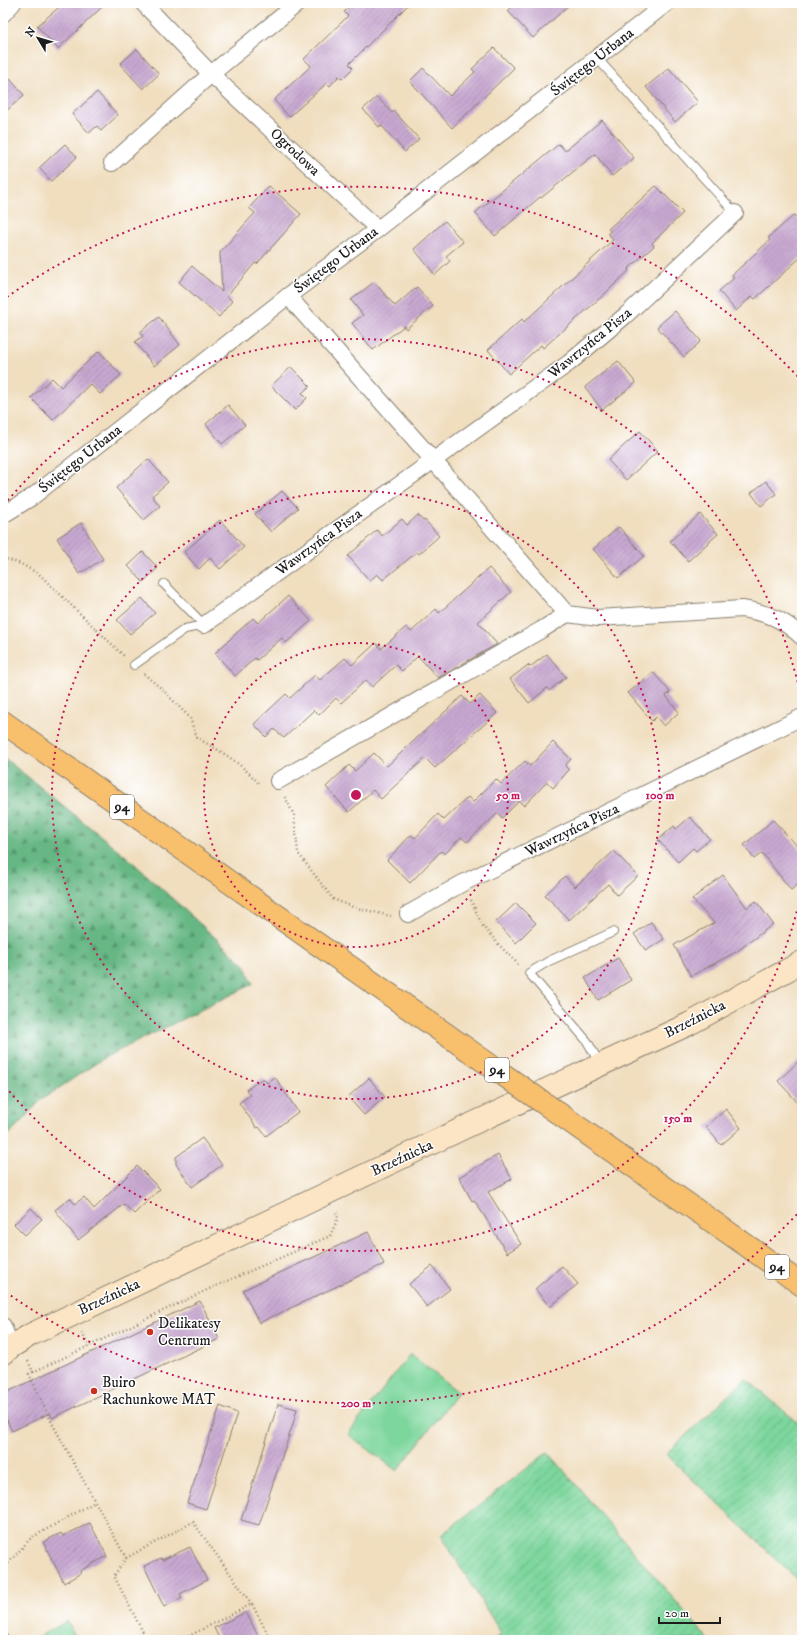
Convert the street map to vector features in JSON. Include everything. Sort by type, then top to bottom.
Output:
[{"type":"main road","name":"94","points":[[3,722],[802,1285]]},
{"type":"street","points":[[3,14],[13,3]]},
{"type":"street","name":"Ogrodowa","points":[[144,3],[211,74],[378,229]]},
{"type":"street","points":[[112,162],[211,74],[298,3]]},
{"type":"street","name":"Świętego Urbana","points":[[3,516],[32,496],[288,296],[378,229],[667,3]]},
{"type":"street","name":"Wawrzyńca Pisza","points":[[204,625],[568,363],[626,315],[735,214]]},
{"type":"street","points":[[288,296],[567,614]]},
{"type":"street","points":[[278,781],[567,614],[598,618],[742,609],[762,612],[781,620],[802,637]]},
{"type":"street","name":"Wawrzyńca Pisza","points":[[408,914],[462,884],[802,718]]},
{"type":"street","name":"Brzeźnicka","points":[[14,1353],[37,1331],[458,1131],[689,1024],[802,962]]},
{"type":"street","points":[[3,1326],[14,1353]]},
{"type":"lane","points":[[597,58],[735,214]]},
{"type":"lane","points":[[164,584],[204,625]]},
{"type":"lane","points":[[134,665],[185,629],[204,625]]},
{"type":"lane","points":[[600,1065],[587,1041],[530,973],[549,961],[613,932]]},
{"type":"path","points":[[3,558],[21,564],[39,574],[134,665],[162,689],[190,718],[197,738],[225,754],[254,778],[263,788],[278,781],[294,815],[298,852],[333,899],[353,907],[388,916],[408,914]]},
{"type":"path","points":[[462,884],[476,908],[482,925],[498,944],[530,973]]},
{"type":"path","points":[[90,1346],[29,1374],[52,1423],[126,1558]]},
{"type":"path","points":[[14,1353],[33,1372]]},
{"type":"path","points":[[3,1569],[31,1538],[95,1502]]},
{"type":"path","points":[[147,1640],[114,1576],[126,1558],[193,1522],[252,1604],[271,1640]]},
{"type":"path","points":[[181,1640],[252,1604]]},
{"type":"path","points":[[3,1628],[9,1640]]},
{"type":"green space","points":[[3,757],[127,857],[245,965],[253,984],[104,1058],[41,1100],[3,1141]]},
{"type":"green space","points":[[410,1354],[458,1392],[397,1471],[348,1434]]},
{"type":"green space","points":[[746,1379],[802,1426],[802,1584],[666,1454]]},
{"type":"green space","points":[[548,1452],[709,1640],[495,1640],[501,1633],[441,1535]]},
{"type":"green space","points":[[67,1621],[77,1640],[33,1640]]},
{"type":"building","points":[[64,3],[106,3],[58,49],[37,26]]},
{"type":"building","points":[[353,3],[410,3],[349,64],[353,68],[342,79],[339,76],[330,86],[327,83],[289,117],[274,100],[311,66],[304,59],[348,16],[344,12]]},
{"type":"building","points":[[516,3],[571,3],[533,38],[508,11]]},
{"type":"building","points":[[494,48],[514,68],[452,128],[410,81],[423,68],[450,96],[475,72],[472,69]]},
{"type":"building","points":[[137,49],[159,74],[143,89],[120,64]]},
{"type":"building","points":[[669,68],[698,102],[675,122],[646,87]]},
{"type":"building","points":[[3,71],[24,95],[3,114]]},
{"type":"building","points":[[97,92],[118,115],[101,131],[97,126],[89,133],[72,114]]},
{"type":"building","points":[[377,97],[392,113],[394,111],[419,139],[405,152],[381,125],[379,127],[363,109]]},
{"type":"building","points":[[602,120],[634,158],[612,176],[595,154],[541,198],[540,197],[495,236],[475,213],[559,144],[565,151]]},
{"type":"building","points":[[65,144],[77,157],[51,181],[39,168]]},
{"type":"building","points":[[269,186],[301,214],[257,264],[255,263],[227,296],[232,301],[219,317],[179,282],[192,266],[222,292],[220,252],[255,213],[249,208]]},
{"type":"building","points":[[656,186],[683,213],[652,243],[654,246],[628,269],[629,271],[598,300],[543,348],[541,345],[509,374],[488,350],[522,319],[524,322],[613,240],[608,233],[611,231],[608,229]]},
{"type":"building","points":[[794,215],[802,224],[802,256],[755,299],[752,296],[736,311],[719,291],[734,278],[732,275],[770,240],[768,238]]},
{"type":"building","points":[[445,221],[463,242],[446,256],[450,261],[435,275],[414,249]]},
{"type":"building","points":[[374,282],[395,306],[417,287],[433,306],[406,329],[404,326],[373,350],[352,323],[363,315],[351,300]]},
{"type":"building","points":[[675,311],[701,341],[684,357],[657,327]]},
{"type":"building","points":[[159,317],[180,345],[154,366],[135,342],[143,336],[140,332]]},
{"type":"building","points":[[99,351],[121,375],[100,394],[90,384],[53,420],[31,398],[52,378],[61,387]]},
{"type":"building","points":[[618,361],[636,383],[602,410],[585,387]]},
{"type":"building","points":[[291,367],[310,386],[302,393],[307,398],[295,410],[271,386]]},
{"type":"building","points":[[228,405],[245,425],[222,444],[206,424]]},
{"type":"building","points":[[640,431],[658,451],[626,480],[608,460]]},
{"type":"building","points":[[148,459],[168,482],[152,496],[160,506],[144,520],[116,488]]},
{"type":"building","points":[[766,481],[776,494],[761,506],[751,493]]},
{"type":"building","points":[[282,491],[298,508],[271,532],[255,514]]},
{"type":"building","points":[[700,514],[718,534],[688,561],[670,541]]},
{"type":"building","points":[[418,515],[423,521],[425,520],[439,536],[419,554],[417,552],[383,580],[377,574],[370,581],[348,556],[377,530],[382,536],[402,519],[407,525]]},
{"type":"building","points":[[220,520],[244,547],[220,569],[210,558],[199,569],[184,552]]},
{"type":"building","points":[[81,523],[103,559],[79,574],[57,538]]},
{"type":"building","points":[[619,527],[644,556],[618,578],[593,549]]},
{"type":"building","points":[[143,552],[158,568],[143,582],[128,566]]},
{"type":"building","points":[[489,568],[511,592],[478,622],[497,644],[438,678],[418,656],[402,671],[396,665],[372,687],[366,680],[341,703],[336,698],[319,715],[314,710],[284,738],[274,729],[266,737],[254,724],[286,694],[290,698],[315,675],[320,680],[345,658],[352,665],[376,643],[381,649],[406,627],[411,632],[436,609],[439,613]]},
{"type":"building","points":[[288,596],[311,621],[286,643],[282,638],[257,660],[255,658],[235,676],[215,653],[253,618],[258,623]]},
{"type":"building","points":[[142,598],[155,613],[130,634],[117,620]]},
{"type":"building","points":[[547,654],[566,677],[549,691],[547,688],[529,703],[510,679],[528,665],[530,667]]},
{"type":"building","points":[[653,672],[670,692],[666,696],[679,712],[664,726],[656,717],[652,721],[628,693]]},
{"type":"building","points":[[480,695],[497,713],[435,768],[425,758],[381,799],[373,790],[349,812],[326,787],[349,765],[355,771],[374,753],[387,766],[462,696],[470,704]]},
{"type":"building","points":[[553,742],[571,759],[565,766],[569,770],[553,788],[547,782],[524,806],[519,801],[502,818],[498,813],[467,842],[461,837],[445,854],[441,851],[410,883],[387,860],[411,835],[415,838],[438,814],[444,820],[468,797],[473,802],[496,779],[501,784],[525,761],[530,766]]},
{"type":"building","points":[[690,817],[710,839],[696,851],[693,848],[678,862],[658,840],[674,826],[676,829]]},
{"type":"building","points":[[773,820],[802,851],[802,881],[791,890],[762,853],[754,859],[744,845]]},
{"type":"building","points":[[614,851],[638,876],[617,895],[608,884],[569,920],[545,895],[565,876],[575,887]]},
{"type":"building","points":[[723,875],[747,908],[756,901],[773,924],[736,952],[691,976],[674,945],[714,923],[692,899]]},
{"type":"building","points":[[516,903],[536,923],[516,943],[496,922]]},
{"type":"building","points":[[651,922],[664,939],[646,951],[634,934]]},
{"type":"building","points":[[618,958],[631,980],[598,1000],[585,978]]},
{"type":"building","points":[[802,1058],[802,1107],[778,1081]]},
{"type":"building","points":[[275,1077],[298,1112],[266,1136],[259,1127],[257,1128],[239,1103],[250,1095],[246,1090],[263,1078],[267,1083]]},
{"type":"building","points":[[369,1078],[385,1097],[364,1115],[348,1097]]},
{"type":"building","points":[[726,1109],[741,1128],[721,1145],[706,1127]]},
{"type":"building","points":[[202,1138],[222,1165],[192,1187],[176,1164],[176,1157]]},
{"type":"building","points":[[498,1155],[512,1179],[488,1192],[521,1244],[507,1253],[474,1200],[472,1201],[459,1177]]},
{"type":"building","points":[[137,1166],[160,1189],[134,1214],[124,1204],[78,1240],[55,1210],[70,1198],[75,1204],[84,1197],[94,1209]]},
{"type":"building","points":[[31,1208],[42,1219],[25,1235],[14,1224]]},
{"type":"building","points":[[368,1232],[384,1264],[259,1323],[243,1290]]},
{"type":"building","points":[[432,1266],[450,1289],[427,1307],[409,1284]]},
{"type":"building","points":[[562,1266],[578,1284],[550,1307],[535,1289]]},
{"type":"building","points":[[200,1301],[219,1339],[52,1418],[50,1413],[12,1431],[3,1412],[3,1394]]},
{"type":"building","points":[[278,1404],[297,1409],[259,1525],[241,1520]]},
{"type":"building","points":[[220,1406],[237,1413],[206,1509],[187,1503]]},
{"type":"building","points":[[90,1523],[107,1556],[80,1571],[81,1573],[64,1583],[43,1542],[61,1533],[63,1536]]},
{"type":"building","points":[[190,1547],[207,1580],[180,1594],[182,1598],[164,1607],[144,1566],[161,1558],[162,1560]]},
{"type":"building","points":[[246,1612],[260,1640],[220,1640],[214,1628]]},
{"type":"place","name":"Delikatesy Centrum","points":[[150,1332]]},
{"type":"place","name":"Buiro Rachunkowe MAT","points":[[94,1391]]}]
